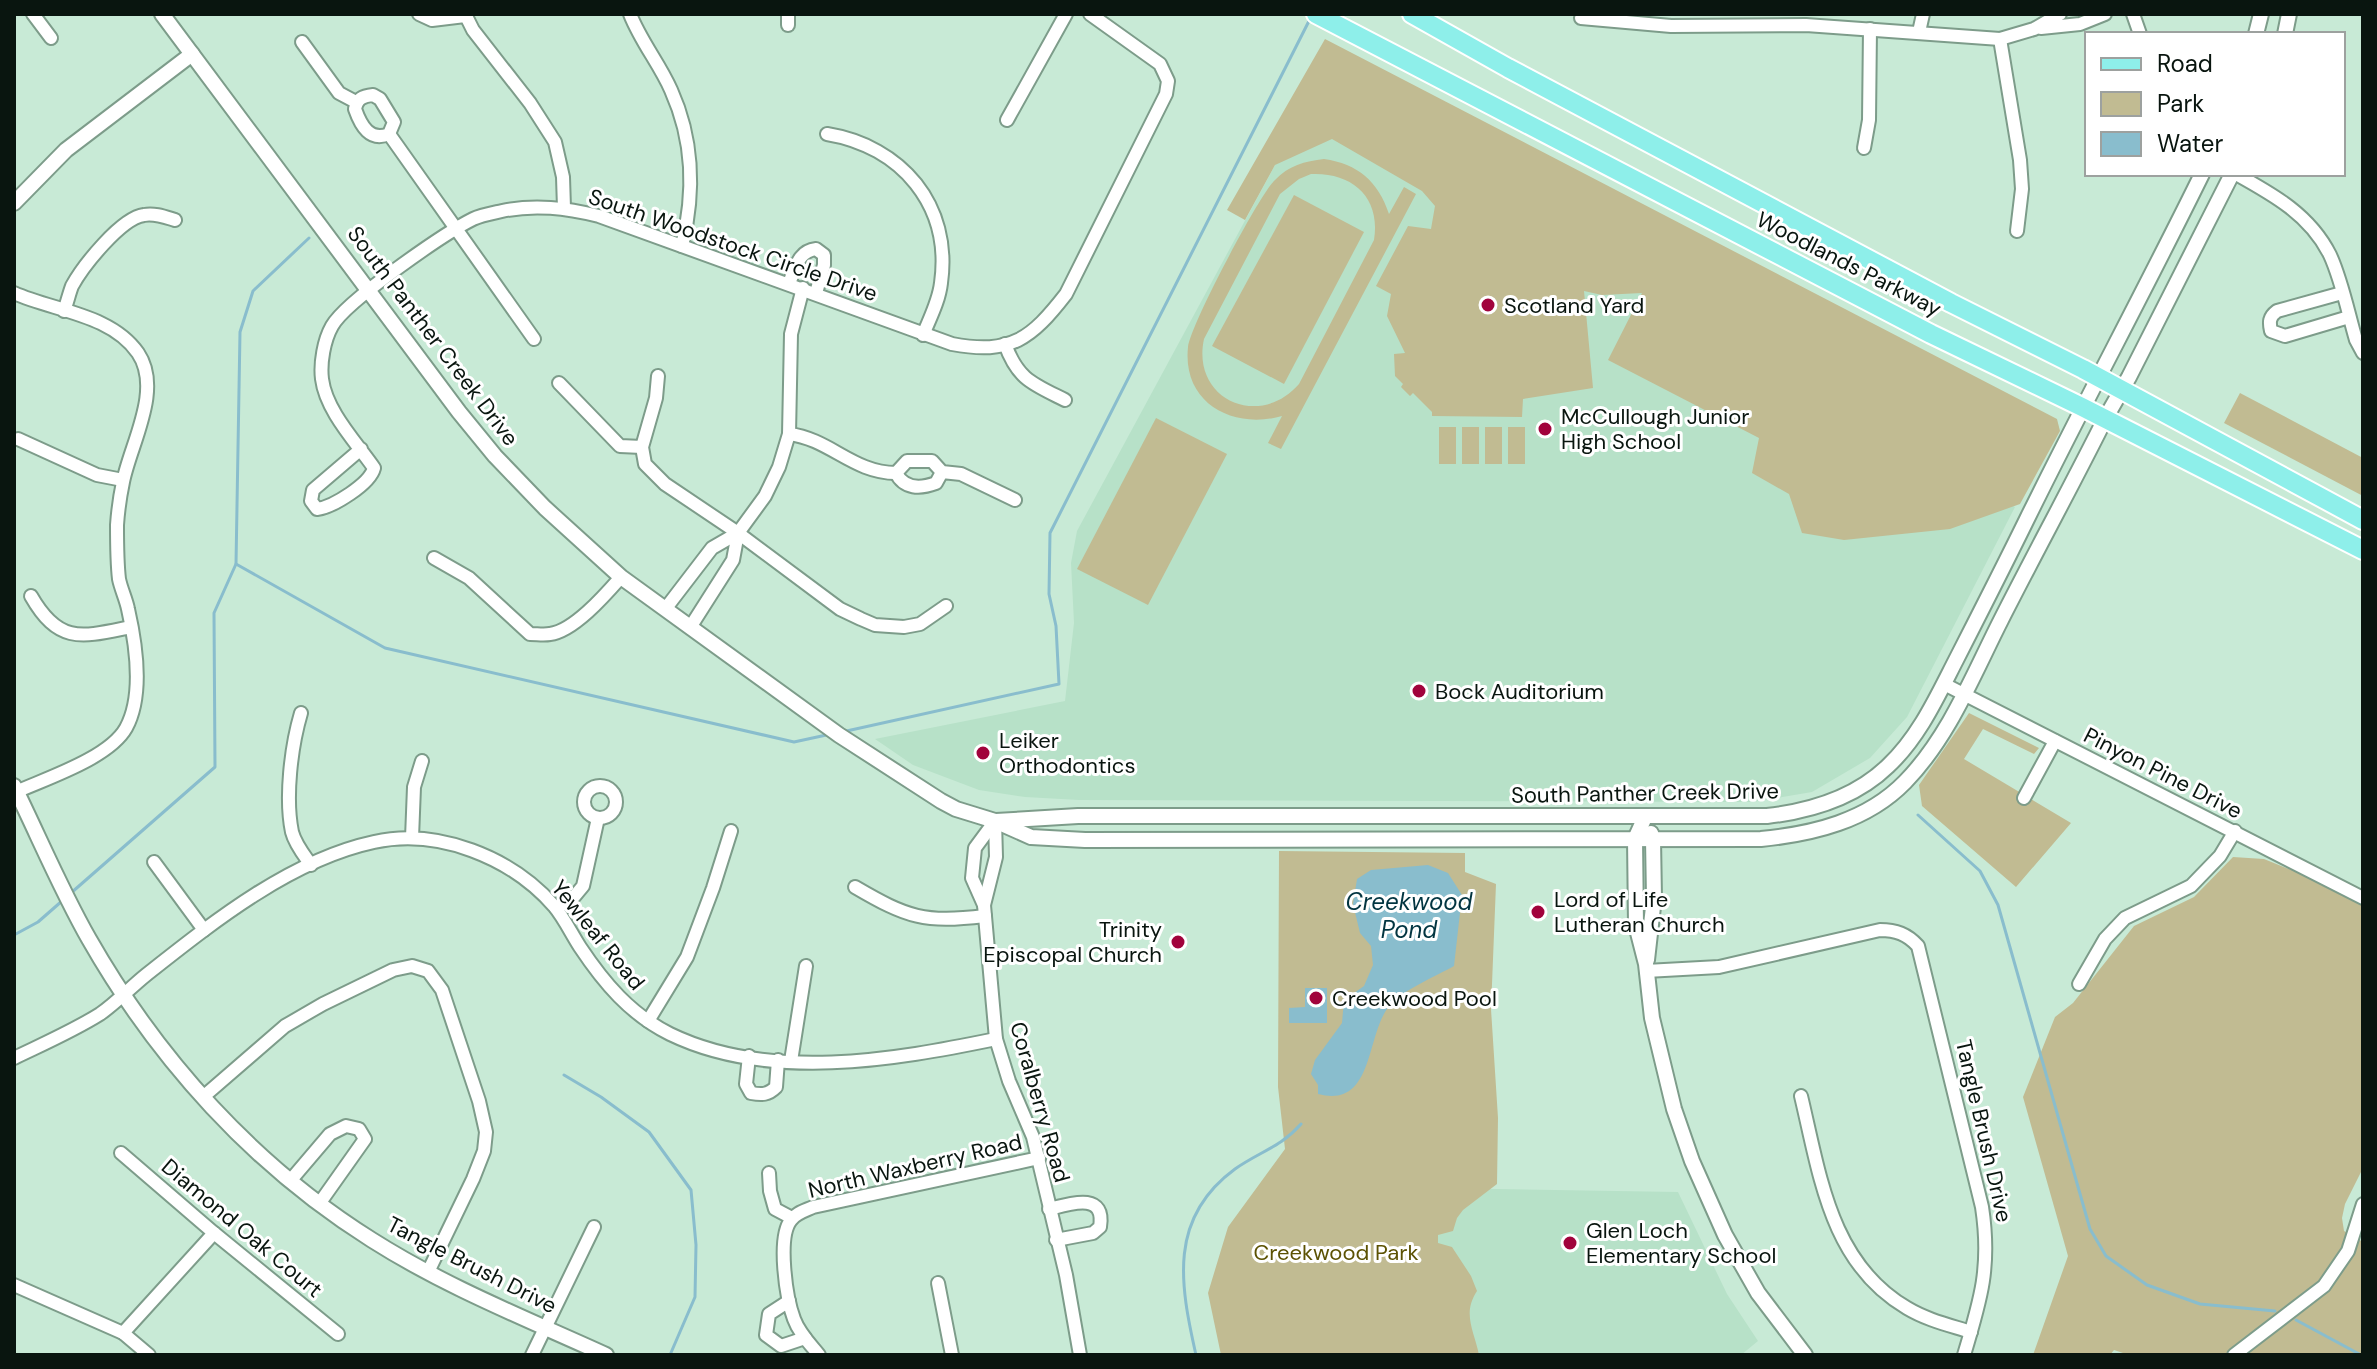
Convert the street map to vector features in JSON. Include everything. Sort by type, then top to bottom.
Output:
[{"type":"main road","name":"Woodlands Parkway","points":[[1316,14],[1931,334],[2363,550]]},
{"type":"main road","name":"Woodlands Parkway","points":[[1412,14],[1508,68],[1951,303],[2099,377],[2363,520]]},
{"type":"street","points":[[33,14],[51,38]]},
{"type":"street","name":"South Panther Creek Drive","points":[[162,14],[450,400],[495,456],[556,519],[621,577],[834,732],[941,801],[1031,837],[1085,840],[1761,839],[1796,836],[1854,817],[1904,783],[1926,757],[1965,694],[2233,176]]},
{"type":"street","points":[[419,14],[432,20],[465,15],[555,142],[563,177],[564,208]]},
{"type":"street","points":[[630,14],[640,39],[670,87],[690,154],[691,191],[682,246]]},
{"type":"street","points":[[1007,120],[1066,14]]},
{"type":"street","name":"South Woodstock Circle Drive","points":[[361,449],[325,392],[322,377],[326,340],[333,324],[346,308],[369,290],[457,229],[475,218],[500,211],[564,208],[599,216],[789,283],[923,335],[966,347],[1005,344],[1025,338],[1037,330],[1066,294],[1160,107],[1168,81],[1160,64],[1090,14]]},
{"type":"street","points":[[1919,32],[1923,14]]},
{"type":"street","points":[[2030,14],[2034,29]]},
{"type":"street","points":[[2034,29],[2060,14]]},
{"type":"street","points":[[1581,18],[1671,26],[1806,25],[2000,39],[2034,29],[2080,24],[2105,14]]},
{"type":"street","points":[[1864,148],[1869,120],[1870,29]]},
{"type":"street","points":[[2000,39],[2020,160],[2022,189],[2017,231]]},
{"type":"street","points":[[302,42],[339,93],[356,102]]},
{"type":"street","points":[[14,203],[66,150],[192,54]]},
{"type":"street","points":[[356,102],[373,95],[380,99],[394,122],[389,134]]},
{"type":"street","points":[[356,102],[358,119],[368,133],[375,137],[389,134]]},
{"type":"street","points":[[389,134],[534,339]]},
{"type":"street","points":[[827,134],[849,138],[891,158],[912,178],[929,201],[937,225],[942,281],[923,335]]},
{"type":"street","name":"South Panther Creek Drive","points":[[995,821],[1078,816],[1767,816],[1804,810],[1842,797],[1868,783],[1906,747],[1944,684],[2201,176]]},
{"type":"street","points":[[2238,176],[2277,196],[2306,220],[2330,256],[2363,353]]},
{"type":"street","points":[[64,311],[83,268],[130,220],[155,214],[175,220]]},
{"type":"street","points":[[666,608],[712,548],[738,533],[765,496],[779,467],[789,434],[791,334],[824,265],[824,255],[816,249],[807,250],[801,255],[789,283]]},
{"type":"street","points":[[14,293],[118,334],[138,353],[144,365],[145,404],[123,480],[117,547],[136,676],[133,711],[125,731],[100,753],[15,789]]},
{"type":"street","points":[[2342,293],[2277,311],[2269,322],[2271,331],[2285,336],[2349,317]]},
{"type":"street","points":[[1005,344],[1017,372],[1029,382],[1065,400]]},
{"type":"street","points":[[658,376],[656,398],[642,447],[645,464],[665,484],[738,533],[840,609],[875,625],[904,627],[920,624],[946,606]]},
{"type":"street","points":[[559,383],[620,446],[642,447]]},
{"type":"street","points":[[789,434],[803,435],[824,444],[871,470],[896,473],[905,484],[914,487],[936,483],[942,472]]},
{"type":"street","points":[[18,439],[97,475],[123,480]]},
{"type":"street","points":[[361,449],[374,468],[372,477],[329,508],[317,509],[311,501],[313,490],[361,449]]},
{"type":"street","points":[[896,473],[907,461],[932,461],[942,472],[969,477],[1015,500]]},
{"type":"street","points":[[691,626],[733,560],[738,533]]},
{"type":"street","points":[[434,558],[469,578],[530,634],[553,634],[569,626],[604,597],[621,577]]},
{"type":"street","points":[[31,596],[39,610],[60,630],[83,636],[131,627]]},
{"type":"street","name":"Pinyon Pine Drive","points":[[1944,684],[2363,898]]},
{"type":"street","points":[[301,713],[294,738],[291,819],[293,835],[311,865]]},
{"type":"street","points":[[2024,798],[2055,741]]},
{"type":"street","points":[[412,838],[414,787],[422,761]]},
{"type":"street","name":"Tangle Brush Drive","points":[[15,789],[67,898],[123,994],[167,1055],[251,1148],[319,1204],[374,1242],[470,1294],[606,1355]]},
{"type":"street","points":[[1645,817],[1635,839],[1636,925],[1646,968],[1652,1018],[1669,1088],[1699,1179],[1725,1235],[1758,1293],[1805,1355]]},
{"type":"street","points":[[1645,817],[1653,839],[1652,923],[1646,968]]},
{"type":"street","points":[[556,908],[573,898],[583,886],[598,818]]},
{"type":"street","name":"Coralberry Road","points":[[995,821],[975,848],[972,878],[984,910],[996,1039],[1039,1158],[1066,1275],[1080,1355]]},
{"type":"street","name":"Coralberry Road","points":[[984,910],[996,857],[995,821]]},
{"type":"street","points":[[648,1021],[687,957],[731,831]]},
{"type":"street","points":[[2079,984],[2105,939],[2125,918],[2191,886],[2220,856],[2235,831]]},
{"type":"street","name":"Yewleaf Road","points":[[14,1058],[103,1012],[215,921],[311,865],[371,843],[412,838],[442,842],[483,856],[522,878],[556,908],[617,997],[648,1021],[686,1040],[749,1056],[785,1060],[882,1060],[996,1039]]},
{"type":"street","points":[[154,862],[204,930]]},
{"type":"street","points":[[855,887],[917,918],[947,920],[984,910]]},
{"type":"street","name":"Tangle Brush Drive","points":[[1646,968],[1719,967],[1865,933],[1893,930],[1910,938],[1918,946],[1982,1207],[1987,1258],[1964,1355]]},
{"type":"street","points":[[203,1097],[285,1026],[323,1004],[393,970],[412,966],[428,971],[442,990],[479,1101],[486,1132],[484,1151],[473,1179],[428,1272]]},
{"type":"street","points":[[749,1056],[746,1084],[751,1093],[771,1093],[785,1060],[806,966]]},
{"type":"street","points":[[1801,1096],[1834,1222],[1854,1261],[1889,1296],[1910,1310],[1971,1332]]},
{"type":"street","points":[[290,1181],[330,1134],[346,1126],[359,1129],[365,1139],[319,1204]]},
{"type":"street","name":"Diamond Oak Court","points":[[121,1153],[338,1334]]},
{"type":"street","name":"North Waxberry Road","points":[[819,1355],[794,1321],[789,1301],[783,1246],[784,1234],[792,1218],[813,1207],[1039,1158]]},
{"type":"street","points":[[769,1173],[775,1209],[792,1218]]},
{"type":"street","points":[[1049,1209],[1076,1202],[1090,1203],[1098,1209],[1101,1219],[1100,1227],[1093,1233],[1056,1240]]},
{"type":"street","points":[[2234,1355],[2324,1286],[2359,1234],[2363,1204]]},
{"type":"street","points":[[532,1355],[594,1227]]},
{"type":"street","points":[[123,1333],[214,1233]]},
{"type":"street","points":[[938,1283],[952,1355]]},
{"type":"street","points":[[14,1285],[123,1333],[149,1355]]},
{"type":"street","points":[[789,1301],[769,1314],[766,1335],[781,1346],[805,1338]]},
{"type":"shaded area","name":"McCullough Junior High School","points":[[1333,58],[1939,468],[2015,507],[1907,717],[1870,758],[1812,792],[1752,802],[1079,800],[979,790],[913,765],[875,739],[1065,701],[1074,623],[1071,563],[1077,531]]},
{"type":"shaded area","name":"Glen Loch Elementary School","points":[[1437,1188],[1678,1192],[1727,1294],[1758,1341],[1741,1355],[1439,1355]]},
{"type":"green space","points":[[1325,39],[2057,419],[2060,431],[2020,504],[1950,529],[1844,540],[1802,533],[1789,494],[1752,473],[1759,438],[1608,360],[1642,293],[1602,295],[1584,291],[1593,388],[1523,399],[1522,417],[1432,416],[1432,412],[1413,393],[1410,396],[1401,387],[1403,384],[1395,376],[1394,354],[1405,353],[1387,316],[1391,294],[1376,286],[1408,226],[1431,229],[1435,206],[1422,191],[1332,139],[1275,165],[1245,220],[1227,210]]},
{"type":"green space","points":[[1317,160],[1336,161],[1365,176],[1379,192],[1389,214],[1404,187],[1416,194],[1281,449],[1268,443],[1282,416],[1246,419],[1215,408],[1202,398],[1193,384],[1188,367],[1188,347],[1212,289],[1267,191],[1285,171]],"holes":[[[1311,174],[1326,174],[1351,183],[1368,200],[1373,211],[1374,240],[1299,384],[1283,398],[1265,405],[1248,406],[1232,401],[1218,392],[1208,378],[1203,360],[1204,339],[1280,194],[1299,179]]]},
{"type":"green space","points":[[1294,195],[1364,232],[1284,384],[1212,346]]},
{"type":"green space","points":[[2240,393],[2363,458],[2363,496],[2224,423]]},
{"type":"green space","points":[[1156,418],[1227,454],[1148,605],[1077,569]]},
{"type":"green space","points":[[1439,427],[1456,427],[1456,464],[1439,464]]},
{"type":"green space","points":[[1462,427],[1479,427],[1479,464],[1462,464]]},
{"type":"green space","points":[[1485,427],[1502,427],[1502,464],[1485,464]]},
{"type":"green space","points":[[1508,427],[1525,427],[1525,464],[1508,464]]},
{"type":"green space","points":[[1969,713],[2039,748],[2034,754],[1983,729],[1964,759],[2071,823],[2016,887],[1922,806],[1919,785]]},
{"type":"green space","name":"Creekwood Park","points":[[1279,851],[1465,853],[1465,872],[1496,884],[1491,1009],[1498,1118],[1497,1184],[1463,1210],[1453,1231],[1438,1235],[1438,1243],[1452,1247],[1477,1291],[1470,1315],[1479,1355],[1221,1355],[1208,1293],[1228,1227],[1285,1149],[1278,1087]]},
{"type":"green space","points":[[2233,857],[2264,859],[2326,884],[2363,906],[2363,1168],[2345,1204],[2342,1218],[2344,1231],[2363,1242],[2363,1355],[2129,1355],[2114,1350],[2110,1355],[2033,1355],[2068,1256],[2023,1097],[2055,1017],[2073,1003],[2134,926],[2194,897]]},
{"type":"water","name":"Creekwood Pond","points":[[1428,865],[1448,873],[1462,895],[1454,966],[1411,989],[1390,1005],[1376,1033],[1366,1066],[1350,1090],[1336,1096],[1318,1094],[1318,1085],[1311,1074],[1315,1060],[1342,1023],[1344,1000],[1364,986],[1373,965],[1371,946],[1360,933],[1353,904],[1357,879],[1371,870]]},
{"type":"water","name":"Creekwood Pool","points":[[1305,988],[1327,988],[1327,1023],[1289,1023],[1289,1008],[1305,1007]]},
{"type":"waterway","points":[[842,732],[1059,684],[1056,626],[1049,594],[1050,533],[1311,17]]},
{"type":"waterway","points":[[309,238],[253,291],[240,332],[236,564],[385,648],[794,742],[831,734]]},
{"type":"waterway","points":[[71,893],[215,767],[214,613],[236,564]]},
{"type":"waterway","points":[[1918,815],[1980,871],[1998,905],[2090,1229],[2106,1256],[2147,1285],[2200,1304],[2275,1311]]},
{"type":"waterway","points":[[14,935],[38,922],[62,901]]},
{"type":"waterway","points":[[564,1075],[649,1132],[691,1190],[696,1245],[695,1297],[670,1355]]},
{"type":"waterway","points":[[1196,1355],[1186,1303],[1184,1254],[1198,1209],[1213,1188],[1235,1169],[1278,1144],[1301,1124]]},
{"type":"waterway","points":[[2296,1320],[2361,1355]]},
{"type":"place","name":"Scotland Yard","points":[[1488,305]]},
{"type":"place","name":"McCullough Junior High School","points":[[1545,429]]},
{"type":"place","name":"Bock Auditorium","points":[[1419,691]]},
{"type":"place","name":"Leiker Orthodontics","points":[[983,753]]},
{"type":"place","name":"Lord of Life Lutheran Church","points":[[1538,912]]},
{"type":"place","name":"Trinity Episcopal Church","points":[[1178,942]]},
{"type":"place","name":"Creekwood Pool","points":[[1316,998]]},
{"type":"place","name":"Glen Loch Elementary School","points":[[1570,1243]]}]
